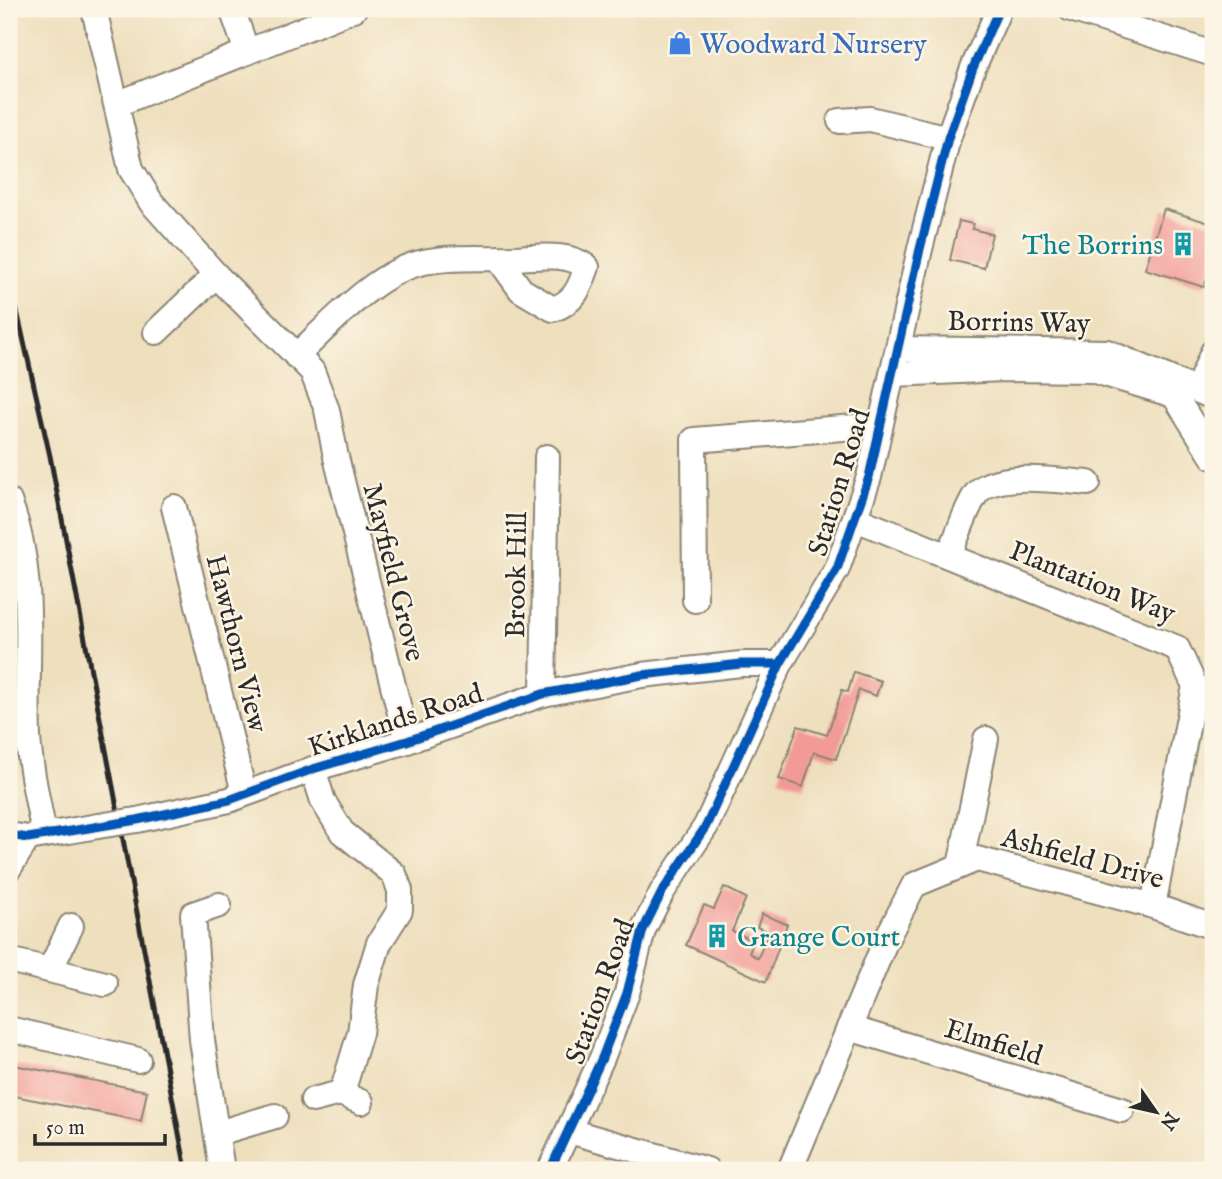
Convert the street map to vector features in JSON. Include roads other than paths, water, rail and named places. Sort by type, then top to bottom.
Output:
[{"type":"street","name":"Mayfield Grove","points":[[94,9],[131,169],[151,202],[216,275],[312,371],[327,410],[335,455],[407,741]]},
{"type":"street","points":[[232,9],[247,52]]},
{"type":"street","points":[[117,104],[354,9]]},
{"type":"street","name":"Station Road","points":[[550,1170],[602,1058],[627,993],[643,930],[662,892],[706,826],[780,664],[837,569],[856,519],[948,138],[973,68],[999,9]]},
{"type":"street","points":[[1071,9],[1213,54]]},
{"type":"street","points":[[840,121],[870,119],[948,138]]},
{"type":"street","points":[[296,356],[380,281],[399,269],[425,261],[498,258],[560,256],[592,262],[580,289],[567,304],[553,309],[521,290],[498,258]]},
{"type":"street","points":[[156,332],[216,275]]},
{"type":"street","name":"Borrins Way","points":[[899,349],[1107,352],[1205,394]]},
{"type":"street","points":[[1205,394],[1213,352]]},
{"type":"street","points":[[893,374],[1004,369],[1092,370],[1174,395],[1213,457]]},
{"type":"street","points":[[695,600],[694,440],[880,425]]},
{"type":"street","name":"Brook Hill","points":[[543,694],[547,457]]},
{"type":"street","points":[[949,555],[977,494],[992,482],[1088,482]]},
{"type":"street","points":[[9,501],[16,520],[27,575],[29,739],[27,835],[9,868]]},
{"type":"street","name":"Hawthorn View","points":[[174,507],[244,793]]},
{"type":"street","name":"Plantation Way","points":[[856,519],[1177,648],[1195,687],[1153,906]]},
{"type":"street","name":"Kirklands Road","points":[[27,835],[137,820],[229,800],[313,769],[407,741],[543,694],[642,674],[741,664],[780,664]]},
{"type":"street","points":[[960,866],[986,738]]},
{"type":"street","points":[[313,769],[323,801],[342,832],[394,874],[400,890],[400,910],[379,943],[366,985],[360,1033],[344,1086],[351,1097],[313,1100]]},
{"type":"street","name":"Ashfield Drive","points":[[790,1170],[885,942],[914,885],[977,859],[1153,906],[1213,927]]},
{"type":"street","points":[[219,905],[193,914],[202,1040],[222,1170]]},
{"type":"street","points":[[50,970],[71,926]]},
{"type":"street","points":[[9,960],[105,984]]},
{"type":"street","name":"Elmfield","points":[[849,1028],[1122,1110]]},
{"type":"street","points":[[9,1029],[138,1060]]},
{"type":"street","points":[[218,1133],[275,1116]]},
{"type":"street","points":[[569,1131],[707,1170]]},
{"type":"railway","points":[[9,276],[50,456],[186,1170]]},
{"type":"place","name":"Woodward Nursery","points":[[680,43]]},
{"type":"place","name":"The Borrins","points":[[1183,244]]},
{"type":"place","name":"Grange Court","points":[[717,936]]}]
